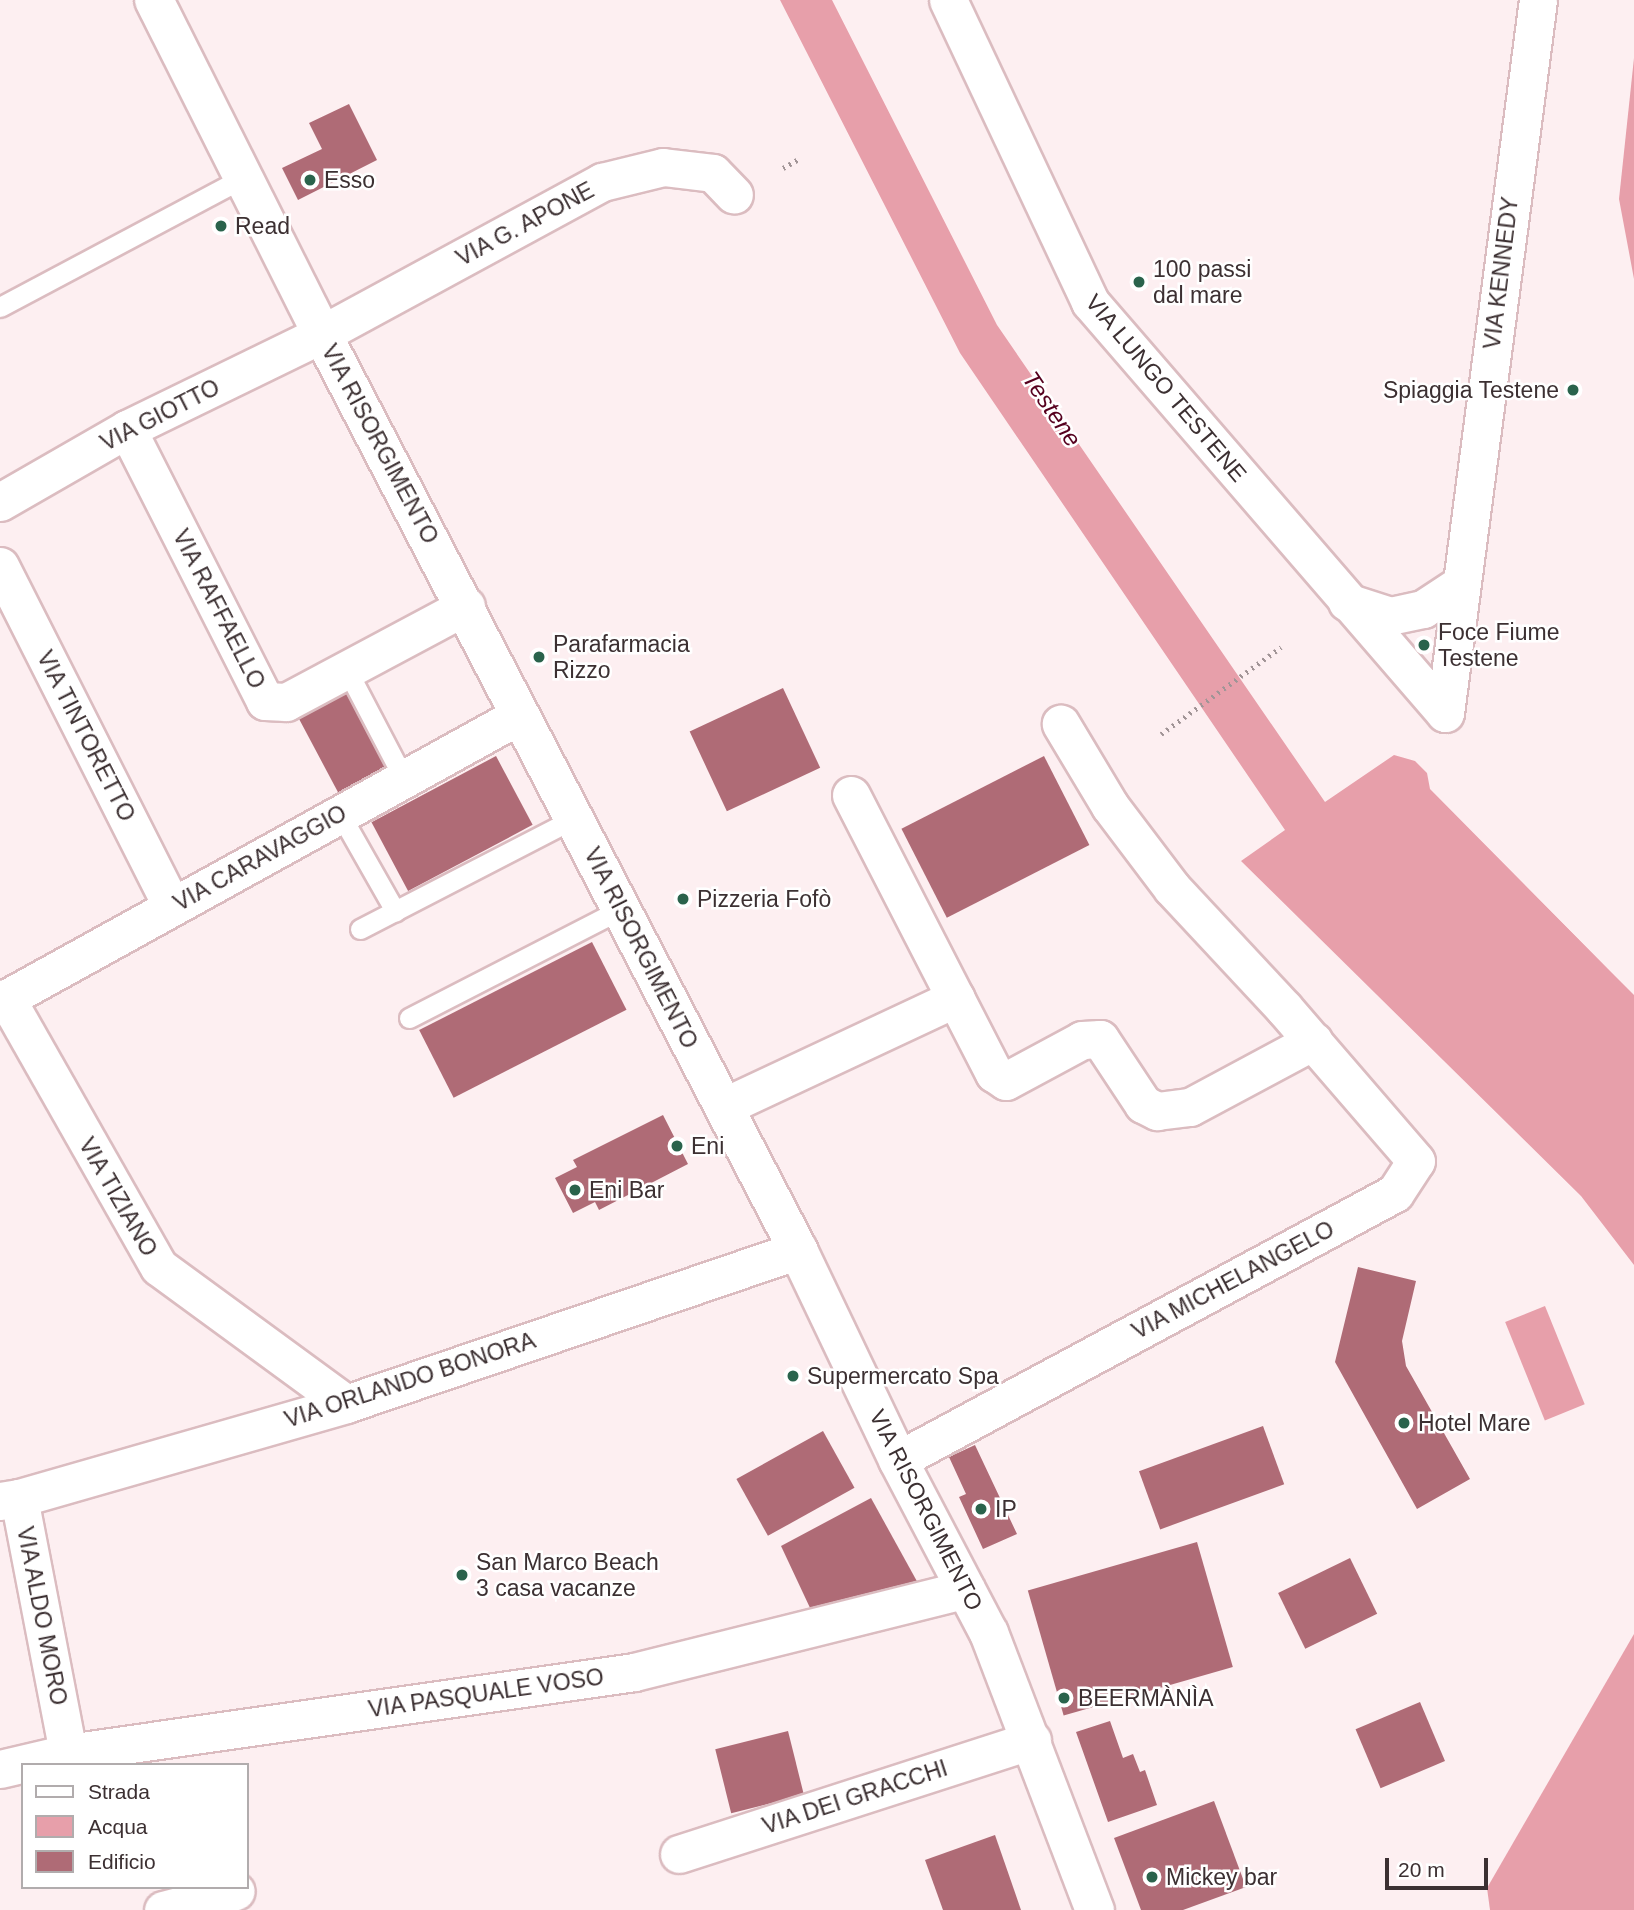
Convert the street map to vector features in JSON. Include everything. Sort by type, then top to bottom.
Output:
[{"type":"main road","name":"VIA RISORGIMENTO","points":[[155,0],[322,334],[466,606],[573,819],[798,1250],[898,1460],[989,1633],[1095,1910]]},
{"type":"street","name":"VIA LUNGO TESTENE","points":[[948,0],[1090,302],[1347,603],[1445,713]]},
{"type":"street","name":"VIA KENNEDY","points":[[1445,713],[1538,0]]},
{"type":"street","name":"VIA G. APONE","points":[[322,334],[602,181],[663,167],[713,173],[734,195]]},
{"type":"street","name":"VIA GIOTTO","points":[[0,502],[127,429],[322,334]]},
{"type":"street","name":"VIA RAFFAELLO","points":[[127,429],[265,701],[286,702],[466,606]]},
{"type":"street","name":"VIA TINTORETTO","points":[[0,566],[172,906]]},
{"type":"street","points":[[1347,603],[1390,616],[1423,609],[1461,584]]},
{"type":"street","name":"VIA CARAVAGGIO","points":[[3,1000],[520,715]]},
{"type":"street","name":"VIA MICHELANGELO","points":[[898,1460],[1395,1193],[1416,1161],[1313,1041],[1172,888],[1110,806],[1061,724]]},
{"type":"street","points":[[851,795],[994,1073],[1006,1081],[1082,1040],[1100,1039],[1143,1104],[1157,1111],[1191,1107],[1313,1041]]},
{"type":"street","points":[[723,1107],[956,998]]},
{"type":"street","name":"VIA TIZIANO","points":[[3,1000],[159,1267],[346,1404]]},
{"type":"street","name":"VIA ORLANDO BONORA","points":[[9,1499],[346,1404],[798,1250]]},
{"type":"street","name":"VIA ALDO MORO","points":[[9,1499],[68,1753]]},
{"type":"street","name":"VIA PASQUALE VOSO","points":[[26,1763],[68,1753],[211,1749],[634,1672],[966,1589]]},
{"type":"street","name":"VIA DEI GRACCHI","points":[[679,1854],[1032,1740]]},
{"type":"street","name":"VIA PASQUALE VOSO","points":[[0,1769],[21,1764]]},
{"type":"street","points":[[163,1910],[237,1896]]},
{"type":"lane","points":[[0,307],[244,177]]},
{"type":"lane","points":[[346,670],[404,779]]},
{"type":"lane","points":[[340,814],[395,911]]},
{"type":"lane","points":[[360,929],[573,819]]},
{"type":"lane","points":[[408,1018],[621,909]]},
{"type":"path","points":[[783,168],[800,158]]},
{"type":"path","points":[[1161,733],[1281,647]]},
{"type":"water","name":"Testene","points":[[780,0],[832,0],[997,325],[1325,802],[1394,755],[1415,761],[1427,773],[1430,789],[1634,995],[1634,1265],[1581,1196],[1241,861],[1285,830],[960,353]]},
{"type":"water","points":[[1634,58],[1634,279],[1619,199]]},
{"type":"water","points":[[1545,1306],[1585,1404],[1545,1420],[1505,1322]]},
{"type":"water","points":[[1634,1634],[1634,1910],[1490,1910],[1487,1888]]},
{"type":"pier","points":[[1430,771],[1433,787],[1634,995],[1430,788]]},
{"type":"building","points":[[349,104],[377,160],[298,200],[282,168],[322,149],[309,123]]},
{"type":"building","points":[[346,688],[390,771],[341,797],[297,714]]},
{"type":"building","points":[[783,688],[820,768],[727,811],[690,732]]},
{"type":"building","points":[[496,756],[533,825],[408,891],[372,822]]},
{"type":"building","points":[[1044,756],[1089,845],[947,918],[901,829]]},
{"type":"building","points":[[592,942],[627,1010],[454,1098],[419,1030]]},
{"type":"building","points":[[663,1115],[688,1164],[599,1210],[595,1202],[573,1213],[555,1178],[577,1167],[573,1160]]},
{"type":"building","name":"Hotel Mare","points":[[1358,1267],[1416,1281],[1402,1341],[1406,1366],[1470,1479],[1417,1509],[1335,1362]]},
{"type":"building","points":[[1263,1426],[1284,1484],[1160,1529],[1139,1471]]},
{"type":"building","points":[[823,1431],[855,1488],[768,1536],[736,1479]]},
{"type":"building","points":[[975,1445],[1017,1534],[983,1549],[959,1497],[966,1494],[949,1457]]},
{"type":"building","points":[[871,1498],[919,1585],[811,1610],[781,1546]]},
{"type":"building","points":[[1197,1542],[1233,1667],[1064,1715],[1028,1591]]},
{"type":"building","points":[[1350,1558],[1377,1614],[1305,1649],[1278,1593]]},
{"type":"building","points":[[1420,1702],[1445,1761],[1381,1788],[1356,1729]]},
{"type":"building","points":[[1110,1721],[1123,1758],[1133,1754],[1140,1772],[1145,1770],[1157,1805],[1108,1822],[1076,1732]]},
{"type":"building","points":[[788,1731],[804,1795],[731,1813],[715,1749]]},
{"type":"building","points":[[1214,1801],[1246,1887],[1183,1910],[1141,1910],[1114,1838]]},
{"type":"building","points":[[995,1835],[1021,1910],[943,1910],[925,1860]]},
{"type":"place","name":"Esso","points":[[310,180]]},
{"type":"place","name":"Read","points":[[221,226]]},
{"type":"place","name":"100 passi dal mare","points":[[1139,282]]},
{"type":"place","name":"Spiaggia Testene","points":[[1573,390]]},
{"type":"place","name":"Foce Fiume Testene","points":[[1424,645]]},
{"type":"place","name":"Parafarmacia Rizzo","points":[[539,657]]},
{"type":"place","name":"Pizzeria Fofò","points":[[683,899]]},
{"type":"place","name":"Eni","points":[[677,1146]]},
{"type":"place","name":"Eni Bar","points":[[575,1190]]},
{"type":"place","name":"Supermercato Spa","points":[[793,1376]]},
{"type":"place","name":"Hotel Mare","points":[[1404,1423]]},
{"type":"place","name":"IP","points":[[981,1509]]},
{"type":"place","name":"San Marco Beach 3 casa vacanze","points":[[462,1575]]},
{"type":"place","name":"BEERMÀNÌA","points":[[1064,1698]]},
{"type":"place","name":"Mickey bar","points":[[1152,1877]]}]
